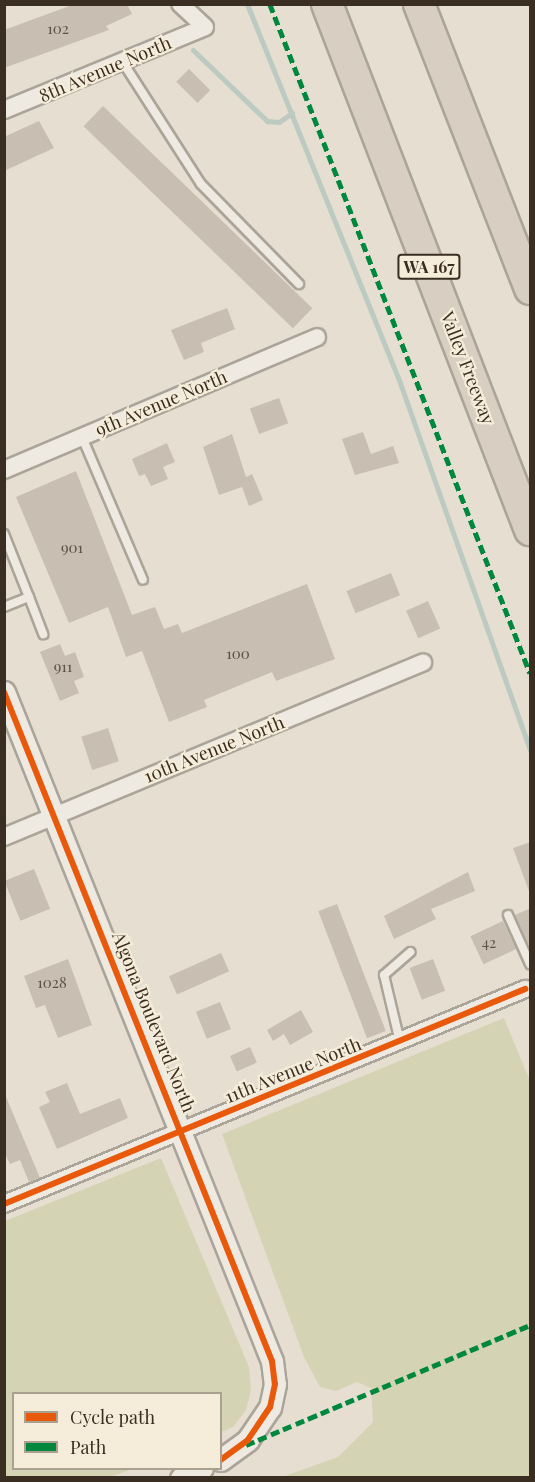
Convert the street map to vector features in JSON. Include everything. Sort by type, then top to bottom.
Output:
[{"type":"highway","name":"Valley Freeway","points":[[327,4],[531,530]]},
{"type":"highway","points":[[419,4],[531,289]]},
{"type":"highway","points":[[512,240],[531,269]]},
{"type":"street","name":"8th Avenue North","points":[[4,110],[205,27],[180,4]]},
{"type":"street","name":"9th Avenue North","points":[[4,470],[317,337]]},
{"type":"street","name":"10th Avenue North","points":[[4,837],[423,663]]},
{"type":"street","name":"Algona Boulevard North","points":[[4,692],[182,1131],[272,1361],[275,1384],[270,1407],[256,1431],[222,1458]]},
{"type":"street","name":"11th Avenue North","points":[[4,1204],[526,989]]},
{"type":"street","points":[[180,1478],[198,1470]]},
{"type":"lane","points":[[122,61],[201,184],[299,284]]},
{"type":"lane","points":[[82,437],[143,580]]},
{"type":"lane","points":[[4,534],[43,634]]},
{"type":"lane","points":[[4,607],[29,597]]},
{"type":"lane","points":[[508,915],[531,964]]},
{"type":"lane","points":[[400,1042],[384,975],[410,952]]},
{"type":"green space","points":[[504,1018],[530,1081],[530,1477],[282,1477],[338,1457],[373,1422],[371,1388],[357,1382],[336,1391],[320,1387],[304,1357],[222,1134]]},
{"type":"green space","points":[[161,1158],[249,1367],[251,1390],[246,1410],[233,1427],[222,1432],[222,1392],[12,1392],[12,1470],[129,1470],[110,1477],[5,1477],[5,1221]]},
{"type":"building","points":[[75,4],[127,4],[132,14],[106,26],[109,30],[4,68],[4,30]]},
{"type":"building","points":[[189,69],[210,90],[197,103],[176,82]]},
{"type":"building","points":[[103,106],[312,308],[293,328],[84,126]]},
{"type":"building","points":[[39,121],[54,148],[4,171],[4,137]]},
{"type":"building","points":[[227,308],[235,329],[201,343],[204,352],[184,360],[171,330]]},
{"type":"building","points":[[279,398],[288,423],[259,434],[250,409]]},
{"type":"building","points":[[363,432],[371,454],[393,446],[399,463],[355,475],[342,439]]},
{"type":"building","points":[[232,434],[246,477],[252,474],[263,500],[249,506],[242,487],[219,495],[203,447]]},
{"type":"building","points":[[167,443],[175,462],[163,467],[168,479],[151,486],[145,474],[139,476],[132,459]]},
{"type":"building","points":[[76,471],[132,615],[155,607],[164,629],[178,624],[182,633],[307,584],[335,659],[276,681],[272,672],[204,700],[207,707],[169,722],[142,651],[126,657],[108,607],[69,623],[16,497]]},
{"type":"building","points":[[391,573],[400,595],[355,613],[346,591]]},
{"type":"building","points":[[428,601],[440,628],[418,638],[406,611]]},
{"type":"building","points":[[60,644],[65,656],[75,652],[84,677],[74,681],[79,693],[60,701],[40,652]]},
{"type":"building","points":[[108,728],[119,761],[92,770],[81,737]]},
{"type":"building","points":[[531,842],[531,891],[529,891],[513,848]]},
{"type":"building","points":[[34,869],[50,909],[20,921],[4,881]]},
{"type":"building","points":[[468,872],[475,891],[431,909],[436,919],[394,939],[384,916]]},
{"type":"building","points":[[337,904],[386,1031],[367,1038],[318,911]]},
{"type":"building","points":[[531,908],[531,943],[528,944],[515,915]]},
{"type":"building","points":[[503,921],[516,949],[483,964],[470,936]]},
{"type":"building","points":[[221,953],[229,971],[177,994],[169,976]]},
{"type":"building","points":[[68,959],[92,1025],[58,1038],[45,1005],[36,1008],[24,976]]},
{"type":"building","points":[[433,959],[445,991],[422,1000],[410,968]]},
{"type":"building","points":[[220,1002],[231,1029],[207,1039],[196,1012]]},
{"type":"building","points":[[301,1010],[313,1032],[290,1045],[284,1034],[273,1041],[267,1030]]},
{"type":"building","points":[[250,1047],[257,1063],[237,1071],[230,1056]]},
{"type":"building","points":[[67,1083],[80,1114],[120,1098],[128,1118],[57,1149],[39,1107],[50,1102],[45,1092]]},
{"type":"building","points":[[4,1092],[40,1178],[29,1182],[20,1160],[10,1164],[4,1152]]},
{"type":"waterway","points":[[247,4],[399,380],[530,750]]},
{"type":"waterway","points":[[193,50],[267,121],[279,122],[292,113]]},
{"type":"marked path","points":[[270,4],[530,673]]},
{"type":"marked path","points":[[246,1445],[530,1325]]},
{"type":"cycle path","points":[[4,692],[272,1361],[275,1384],[270,1407],[248,1440],[222,1459]]},
{"type":"cycle path","points":[[4,1204],[525,989]]}]
